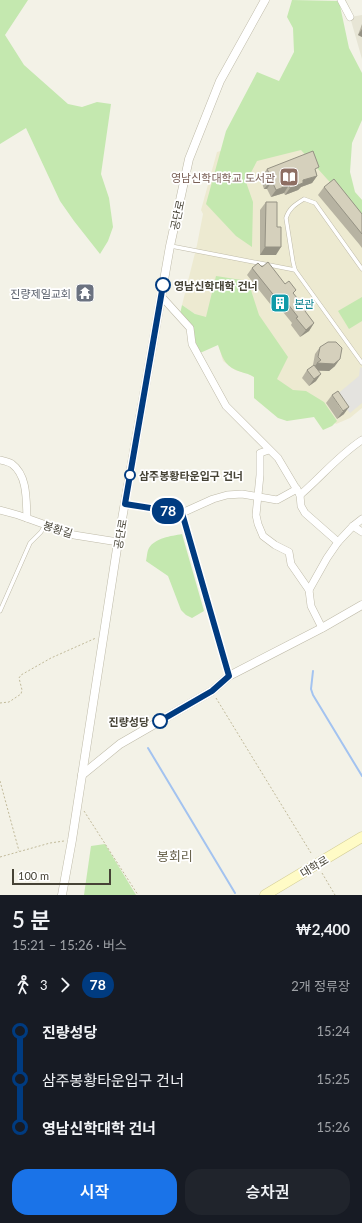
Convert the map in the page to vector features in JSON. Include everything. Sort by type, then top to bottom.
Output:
[{"type":"main road","name":"대학로","points":[[265,895],[362,837]]},
{"type":"street","name":"공단로","points":[[62,895],[72,840],[118,542],[170,246],[188,159],[220,81],[265,0]]},
{"type":"street","points":[[341,0],[350,17]]},
{"type":"street","points":[[161,296],[190,328],[192,344],[226,406],[278,458],[299,492],[301,506],[305,512],[338,542]]},
{"type":"street","points":[[125,504],[182,513],[213,499],[227,495],[242,494],[277,500],[299,492],[320,478],[339,457],[362,440]]},
{"type":"street","points":[[269,450],[260,453],[259,496],[256,515],[258,524],[263,536],[275,545],[289,552],[291,564],[309,590],[311,606],[322,628]]},
{"type":"street","points":[[0,460],[12,464],[19,472],[25,484],[27,518]]},
{"type":"street","name":"봉황길","points":[[0,510],[74,535],[118,542]]},
{"type":"street","points":[[182,513],[229,676]]},
{"type":"street","points":[[309,590],[338,542],[362,519]]},
{"type":"street","points":[[353,526],[362,532]]},
{"type":"street","points":[[82,775],[120,744],[212,691],[229,676],[361,609]]},
{"type":"lane","points":[[362,269],[316,203],[304,199],[287,212],[286,218],[295,270],[362,363]]},
{"type":"lane","points":[[170,246],[295,270]]},
{"type":"lane","points":[[0,611],[30,543],[41,532],[45,525]]},
{"type":"path","points":[[0,703],[9,702],[21,694],[22,690],[19,678],[21,675],[51,658],[104,635]]},
{"type":"path","points":[[216,698],[311,853]]},
{"type":"path","points":[[0,781],[20,851]]},
{"type":"path","points":[[78,801],[138,895]]},
{"type":"path","points":[[0,857],[50,843],[72,840]]},
{"type":"path","points":[[322,873],[336,895]]},
{"type":"shaded area","points":[[362,15],[362,59],[350,17]]},
{"type":"shaded area","points":[[312,125],[326,167],[362,200],[362,408],[350,418],[336,424],[316,403],[298,407],[249,374],[235,370],[223,361],[218,344],[195,314],[182,305],[197,245],[203,214],[201,210],[217,152]]},
{"type":"shaded area","points":[[360,367],[362,368],[362,403],[350,413],[335,396],[359,376]]},
{"type":"green space","points":[[0,0],[28,0],[5,35],[24,65],[68,104],[82,107],[97,102],[111,104],[101,174],[109,198],[113,227],[108,241],[100,254],[60,201],[26,128],[0,144]]},
{"type":"green space","points":[[292,0],[339,1],[349,48],[362,73],[362,120],[352,143],[350,172],[355,192],[362,200],[362,220],[353,206],[301,150],[257,161],[246,182],[253,202],[252,247],[236,236],[206,204],[226,131],[257,72],[279,81],[294,52],[293,28],[287,17]]},
{"type":"green space","points":[[216,276],[248,281],[259,315],[288,357],[277,379],[293,390],[306,391],[324,402],[337,421],[332,426],[323,430],[314,417],[287,421],[278,418],[254,398],[254,377],[229,366],[224,360],[218,345],[200,353],[180,314],[182,305],[195,314],[206,317]]},
{"type":"green space","points":[[362,297],[362,321],[349,329],[338,311]]},
{"type":"green space","points":[[182,534],[204,611],[192,618],[181,610],[168,576],[146,561],[148,549],[155,542],[164,538]]},
{"type":"green space","points":[[105,844],[136,895],[84,895],[91,846]]},
{"type":"building","points":[[313,151],[319,167],[315,169],[317,176],[303,180],[303,183],[290,188],[289,185],[276,190],[272,181],[270,182],[267,176],[270,175],[267,169]]},
{"type":"building","points":[[334,179],[362,214],[362,234],[324,187]]},
{"type":"building","points":[[266,202],[277,202],[277,227],[281,227],[281,247],[265,247]]},
{"type":"building","points":[[268,262],[285,284],[289,281],[296,290],[293,293],[307,310],[305,311],[314,323],[306,330],[296,318],[298,317],[284,299],[280,303],[252,268],[258,263],[262,267]]},
{"type":"building","points":[[328,342],[336,342],[342,348],[340,359],[334,364],[317,363],[321,360],[318,357],[320,347]]},
{"type":"building","points":[[314,365],[321,374],[314,379],[307,370]]},
{"type":"building","points":[[338,391],[349,407],[343,411],[332,395]]},
{"type":"waterway","points":[[313,671],[311,689],[313,695],[362,776]]},
{"type":"waterway","points":[[148,748],[235,893]]},
{"type":"bus line","name":"78","points":[[160,721],[212,691],[229,676],[182,513],[125,504],[163,285]]},
{"type":"place","name":"영남신학대학교 도서관","points":[[289,177]]},
{"type":"place","name":"영남신학대학 건너","points":[[163,285]]},
{"type":"place","name":"진량제일교회","points":[[85,293]]},
{"type":"place","name":"본관","points":[[280,303]]},
{"type":"place","name":"삼주봉황타운입구 건너","points":[[130,475]]},
{"type":"place","name":"진량성당","points":[[160,721]]},
{"type":"district","name":"봉회리","points":[[175,856]]}]
